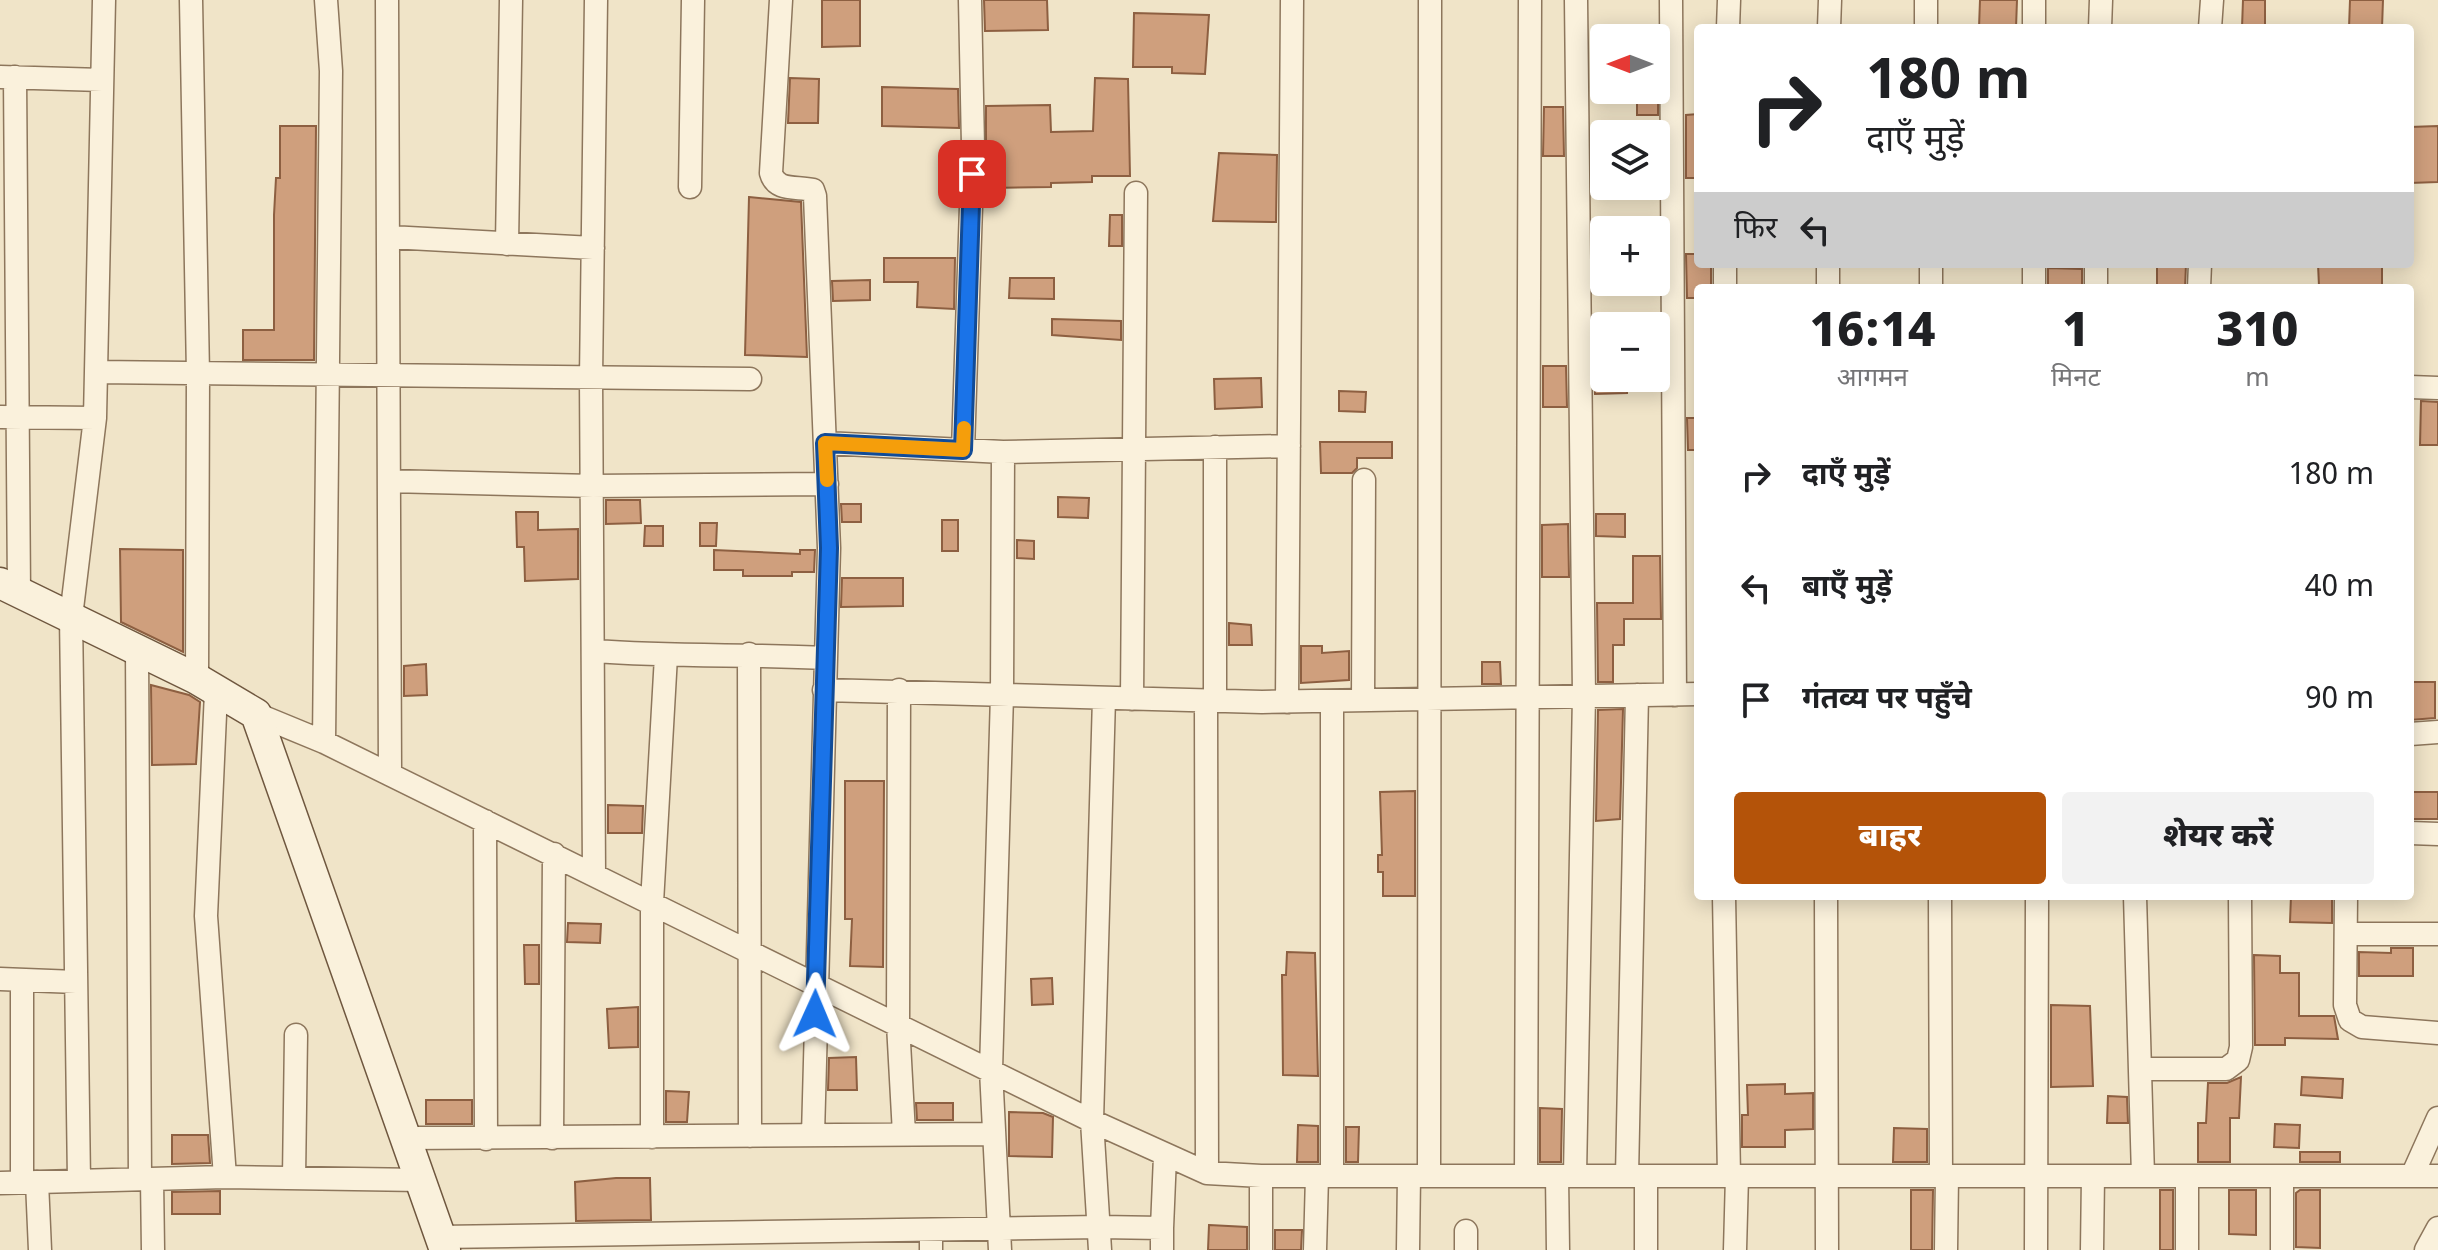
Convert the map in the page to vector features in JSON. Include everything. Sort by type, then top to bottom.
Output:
[{"type":"street","points":[[79,1181],[71,617],[95,418],[104,0]]},
{"type":"street","points":[[191,0],[207,686],[206,916],[225,1177]]},
{"type":"street","points":[[324,742],[331,71],[326,0]]},
{"type":"street","points":[[387,0],[390,774]]},
{"type":"street","points":[[507,244],[511,0]]},
{"type":"street","points":[[594,874],[591,378],[596,0]]},
{"type":"street","points":[[690,187],[693,0]]},
{"type":"street","points":[[781,0],[771,173],[773,181],[781,187],[813,190],[815,196],[829,548],[813,1135]]},
{"type":"street","points":[[963,450],[973,146],[970,0]]},
{"type":"street","points":[[1287,702],[1292,0]]},
{"type":"street","points":[[1408,1250],[1419,1176],[1431,698],[1430,0]]},
{"type":"street","points":[[1526,1176],[1530,0]]},
{"type":"street","points":[[1558,1250],[1566,1176],[1584,695],[1576,0]]},
{"type":"street","points":[[1671,0],[1675,695]]},
{"type":"street","points":[[1728,24],[1729,0]]},
{"type":"street","points":[[1829,24],[1830,0]]},
{"type":"street","points":[[1926,0],[1926,24]]},
{"type":"street","points":[[2034,0],[2034,24]]},
{"type":"street","points":[[2100,24],[2101,0]]},
{"type":"street","points":[[2210,24],[2212,0]]},
{"type":"street","points":[[102,80],[8,77],[9,588],[137,650],[256,714],[390,774],[1165,1156],[1207,1173],[1261,1176],[2438,1176]]},
{"type":"street","points":[[1132,699],[1136,193]]},
{"type":"street","points":[[390,237],[593,248]]},
{"type":"street","points":[[96,372],[750,379]]},
{"type":"street","points":[[2414,387],[2438,388]]},
{"type":"street","points":[[8,418],[95,418]]},
{"type":"street","points":[[825,443],[1003,452],[1289,446]]},
{"type":"street","points":[[1207,1173],[1215,447]]},
{"type":"street","points":[[1000,1239],[991,1134],[991,1070],[1002,695],[1003,452]]},
{"type":"street","points":[[1363,700],[1364,480]]},
{"type":"street","points":[[389,481],[593,486],[827,484]]},
{"type":"street","points":[[137,650],[146,1179],[153,1250]]},
{"type":"street","points":[[595,651],[666,656],[749,654],[826,658]]},
{"type":"street","points":[[749,654],[747,950],[750,1136]]},
{"type":"street","points":[[652,1137],[652,903],[666,656]]},
{"type":"street","points":[[824,690],[1287,702],[1694,694]]},
{"type":"street","points":[[899,690],[898,1024],[904,1134]]},
{"type":"street","points":[[1637,695],[1636,1176],[1646,1250]]},
{"type":"street","points":[[1100,1250],[1092,1121],[1104,698]]},
{"type":"street","points":[[1315,1250],[1324,1176],[1332,701]]},
{"type":"street","points":[[256,714],[442,1243],[1000,1239],[1100,1227],[1162,1239],[1165,1156]]},
{"type":"street","points":[[2414,734],[2438,732]]},
{"type":"street","points":[[485,821],[486,1139]]},
{"type":"street","points":[[2414,833],[2438,834]]},
{"type":"street","points":[[552,1138],[554,854]]},
{"type":"street","points":[[1724,900],[1735,1250]]},
{"type":"street","points":[[1826,900],[1827,1250]]},
{"type":"street","points":[[1940,900],[1946,1250]]},
{"type":"street","points":[[2036,1250],[2037,900]]},
{"type":"street","points":[[2135,900],[2143,1176]]},
{"type":"street","points":[[2142,1069],[2226,1069],[2238,1060],[2241,1047],[2240,900]]},
{"type":"street","points":[[2346,900],[2345,1005],[2350,1020],[2362,1027],[2438,1033]]},
{"type":"street","points":[[2346,934],[2438,934]]},
{"type":"street","points":[[40,1250],[20,1182],[11,980],[76,982]]},
{"type":"street","points":[[294,1178],[296,1035]]},
{"type":"street","points":[[2412,1176],[2438,1118]]},
{"type":"street","points":[[406,1138],[991,1134]]},
{"type":"street","points":[[1261,1176],[1261,1250]]},
{"type":"street","points":[[2092,1250],[2093,1176]]},
{"type":"street","points":[[2187,1176],[2187,1250]]},
{"type":"street","points":[[2282,1176],[2282,1250]]},
{"type":"street","points":[[20,1182],[225,1177],[421,1180]]},
{"type":"street","points":[[2426,1250],[2438,1228]]},
{"type":"building","points":[[822,0],[860,0],[860,46],[822,47]]},
{"type":"building","points":[[984,0],[1047,0],[1048,30],[985,31]]},
{"type":"building","points":[[1980,0],[2017,0],[2016,24],[1979,24]]},
{"type":"building","points":[[2243,0],[2265,0],[2265,24],[2242,24]]},
{"type":"building","points":[[2350,0],[2383,0],[2382,24],[2349,24]]},
{"type":"building","points":[[1134,13],[1209,15],[1205,74],[1172,73],[1172,67],[1133,67]]},
{"type":"building","points":[[790,78],[819,79],[818,123],[788,123]]},
{"type":"building","points":[[1095,78],[1128,79],[1130,176],[1092,176],[1092,182],[1051,183],[1051,187],[986,188],[986,106],[1050,105],[1051,132],[1093,131]]},
{"type":"building","points":[[882,87],[958,89],[959,128],[882,126]]},
{"type":"building","points":[[1637,104],[1658,104],[1658,115],[1637,115]]},
{"type":"building","points":[[1544,107],[1563,107],[1564,156],[1543,156]]},
{"type":"building","points":[[1694,114],[1694,178],[1686,178],[1686,115]]},
{"type":"building","points":[[280,126],[316,126],[314,360],[243,360],[243,330],[274,330],[274,215],[276,178],[280,178]]},
{"type":"building","points":[[2438,126],[2438,182],[2414,183],[2414,127]]},
{"type":"building","points":[[1219,153],[1277,155],[1276,222],[1213,221]]},
{"type":"building","points":[[749,197],[801,202],[807,357],[745,355]]},
{"type":"building","points":[[1110,215],[1122,215],[1122,246],[1109,246]]},
{"type":"building","points":[[1686,254],[1694,254],[1694,268],[1711,268],[1711,284],[1694,284],[1694,298],[1687,298]]},
{"type":"building","points":[[884,258],[955,258],[954,309],[917,307],[918,282],[884,282]]},
{"type":"building","points":[[2048,268],[2082,269],[2082,284],[2048,284]]},
{"type":"building","points":[[2157,268],[2186,268],[2185,284],[2157,284]]},
{"type":"building","points":[[2318,268],[2382,268],[2382,284],[2319,284]]},
{"type":"building","points":[[1010,278],[1054,278],[1054,299],[1009,298]]},
{"type":"building","points":[[870,280],[870,300],[833,301],[832,281]]},
{"type":"building","points":[[1052,319],[1121,321],[1121,340],[1052,335]]},
{"type":"building","points":[[1543,366],[1566,366],[1567,407],[1543,407]]},
{"type":"building","points":[[1261,378],[1262,407],[1215,409],[1214,379]]},
{"type":"building","points":[[1339,391],[1366,392],[1365,412],[1339,411]]},
{"type":"building","points":[[1595,392],[1627,392],[1627,393]]},
{"type":"building","points":[[2421,401],[2438,402],[2438,445],[2420,445]]},
{"type":"building","points":[[1687,418],[1694,418],[1694,450],[1688,450]]},
{"type":"building","points":[[1320,442],[1392,442],[1392,458],[1357,458],[1357,468],[1352,473],[1321,473]]},
{"type":"building","points":[[1058,497],[1089,498],[1088,518],[1058,517]]},
{"type":"building","points":[[606,500],[640,500],[641,523],[606,524]]},
{"type":"building","points":[[841,504],[861,504],[861,522],[842,522]]},
{"type":"building","points":[[516,512],[538,512],[538,530],[578,529],[578,579],[525,581],[524,547],[517,547]]},
{"type":"building","points":[[1596,514],[1625,514],[1625,537],[1596,536]]},
{"type":"building","points":[[942,520],[958,520],[958,551],[942,551]]},
{"type":"building","points":[[700,523],[717,523],[716,546],[700,546]]},
{"type":"building","points":[[1568,524],[1569,577],[1542,577],[1542,525]]},
{"type":"building","points":[[645,526],[663,526],[663,546],[644,546]]},
{"type":"building","points":[[1017,540],[1034,541],[1034,559],[1017,558]]},
{"type":"building","points":[[120,549],[183,550],[183,652],[121,622]]},
{"type":"building","points":[[714,550],[800,554],[800,550],[815,550],[814,572],[792,572],[792,576],[743,576],[743,570],[714,570]]},
{"type":"building","points":[[1633,556],[1660,556],[1661,619],[1624,619],[1624,645],[1613,645],[1613,682],[1598,682],[1597,603],[1633,603]]},
{"type":"building","points":[[842,578],[903,578],[903,606],[841,607]]},
{"type":"building","points":[[1229,623],[1251,625],[1252,645],[1229,645]]},
{"type":"building","points":[[1301,646],[1322,646],[1322,653],[1349,651],[1349,680],[1301,683]]},
{"type":"building","points":[[1482,662],[1500,662],[1501,684],[1482,684]]},
{"type":"building","points":[[426,664],[427,695],[404,696],[404,666]]},
{"type":"building","points":[[2414,682],[2435,682],[2435,718],[2414,720]]},
{"type":"building","points":[[151,685],[189,695],[200,702],[196,764],[152,765]]},
{"type":"building","points":[[1623,709],[1620,819],[1596,821],[1598,710]]},
{"type":"building","points":[[845,781],[884,781],[883,967],[850,966],[852,919],[845,919]]},
{"type":"building","points":[[1415,791],[1415,896],[1383,896],[1383,872],[1378,872],[1378,855],[1382,855],[1380,792]]},
{"type":"building","points":[[2414,792],[2438,792],[2438,819],[2414,819]]},
{"type":"building","points":[[608,805],[643,806],[642,833],[608,833]]},
{"type":"building","points":[[2291,900],[2332,900],[2332,923],[2290,922]]},
{"type":"building","points":[[568,923],[601,924],[600,943],[567,942]]},
{"type":"building","points":[[524,945],[539,945],[539,984],[525,984]]},
{"type":"building","points":[[2391,948],[2413,948],[2413,976],[2359,976],[2359,952],[2391,953]]},
{"type":"building","points":[[1287,952],[1315,953],[1318,1076],[1283,1075],[1282,975],[1286,975]]},
{"type":"building","points":[[2254,955],[2280,956],[2280,973],[2299,973],[2299,1016],[2334,1016],[2338,1039],[2285,1038],[2285,1045],[2255,1045]]},
{"type":"building","points":[[1052,978],[1053,1004],[1032,1005],[1031,979]]},
{"type":"building","points":[[2051,1005],[2090,1006],[2093,1086],[2051,1087]]},
{"type":"building","points":[[638,1007],[638,1047],[609,1048],[607,1009]]},
{"type":"building","points":[[856,1057],[857,1090],[828,1090],[829,1058]]},
{"type":"building","points":[[2241,1077],[2239,1118],[2230,1118],[2230,1162],[2198,1162],[2198,1123],[2206,1123],[2208,1083],[2227,1083]]},
{"type":"building","points":[[2302,1077],[2343,1079],[2342,1098],[2301,1095]]},
{"type":"building","points":[[1785,1084],[1785,1094],[1813,1093],[1813,1129],[1785,1130],[1785,1147],[1742,1147],[1742,1115],[1748,1115],[1747,1085]]},
{"type":"building","points":[[666,1091],[689,1092],[687,1122],[666,1122]]},
{"type":"building","points":[[2108,1096],[2127,1097],[2128,1123],[2107,1123]]},
{"type":"building","points":[[426,1100],[472,1100],[472,1124],[426,1124]]},
{"type":"building","points":[[916,1103],[953,1103],[953,1120],[917,1120]]},
{"type":"building","points":[[1540,1108],[1562,1109],[1561,1162],[1540,1162]]},
{"type":"building","points":[[1009,1112],[1043,1113],[1053,1117],[1052,1157],[1009,1156]]},
{"type":"building","points":[[2275,1124],[2300,1125],[2299,1148],[2274,1147]]},
{"type":"building","points":[[1298,1125],[1318,1126],[1318,1162],[1297,1162]]},
{"type":"building","points":[[1346,1127],[1359,1127],[1358,1162],[1346,1162]]},
{"type":"building","points":[[1894,1128],[1927,1129],[1927,1162],[1893,1162]]},
{"type":"building","points":[[172,1135],[208,1135],[210,1163],[172,1164]]},
{"type":"building","points":[[2300,1152],[2340,1152],[2340,1162],[2300,1162]]},
{"type":"building","points":[[650,1178],[651,1220],[576,1221],[575,1182]]},
{"type":"building","points":[[1911,1190],[1933,1190],[1932,1250],[1911,1250]]},
{"type":"building","points":[[2160,1190],[2173,1190],[2173,1250],[2160,1250]]},
{"type":"building","points":[[2229,1190],[2256,1190],[2256,1235],[2229,1234]]},
{"type":"building","points":[[2300,1190],[2320,1190],[2320,1248],[2296,1247],[2296,1193]]},
{"type":"building","points":[[220,1191],[220,1214],[172,1214],[172,1192]]},
{"type":"building","points":[[1209,1225],[1247,1227],[1247,1250],[1208,1250]]},
{"type":"building","points":[[1275,1230],[1302,1230],[1301,1250],[1275,1250]]},
{"type":"slow traffic","points":[[827,480],[825,443],[963,450],[964,428]]},
{"type":"route","points":[[815,1014],[829,548],[825,443],[963,450],[972,174]]}]
